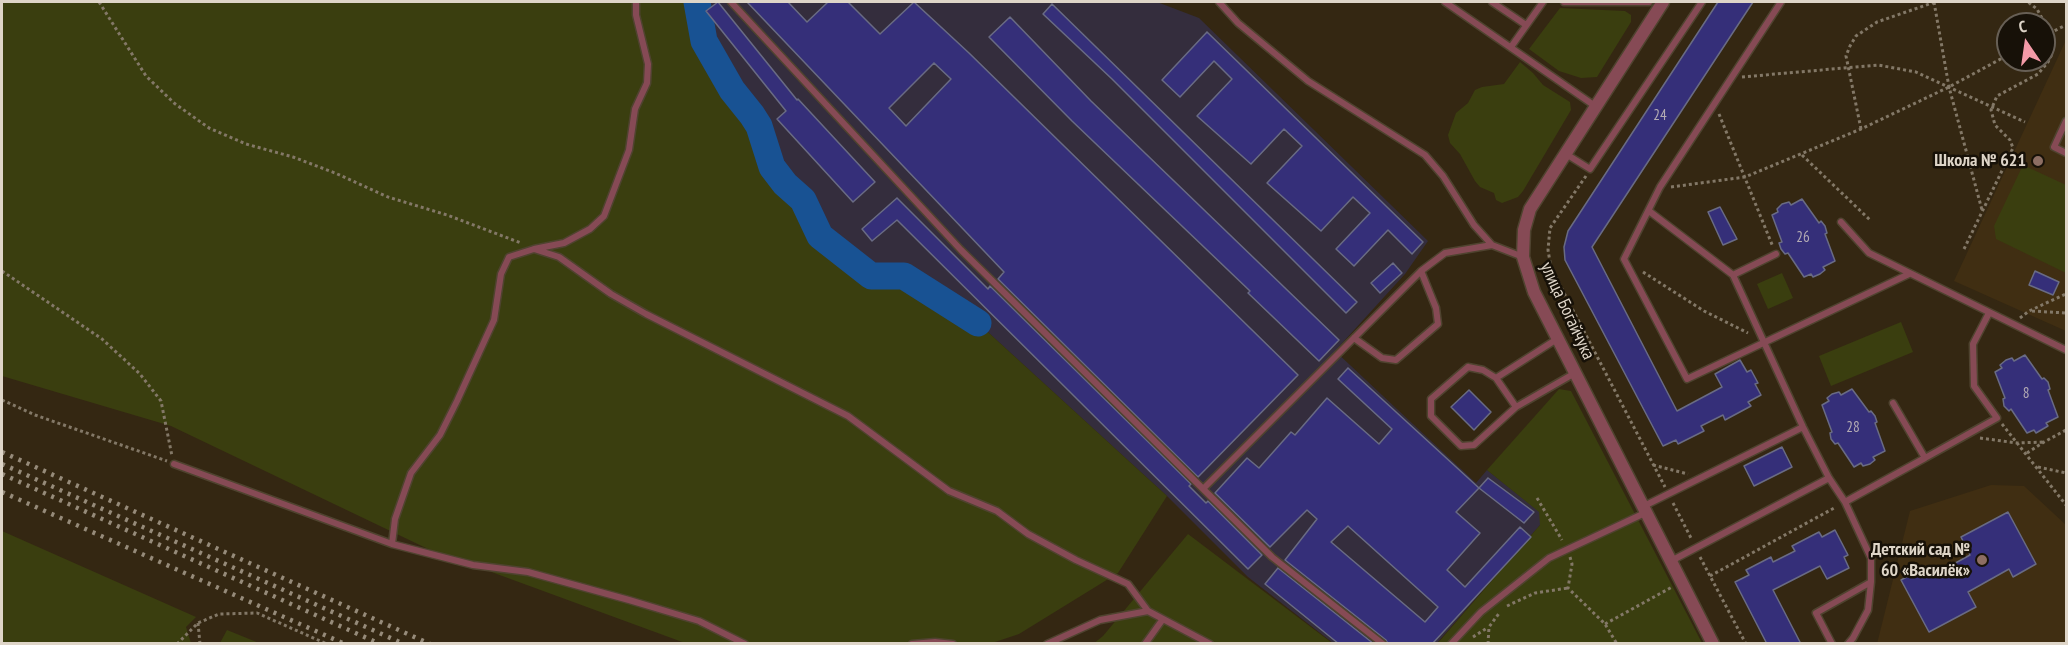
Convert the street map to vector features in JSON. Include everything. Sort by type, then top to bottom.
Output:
[{"type":"street","name":"улица Богайчука","points":[[1663,2],[1530,209],[1524,230],[1523,257],[1534,292],[1713,644]]},
{"type":"lane","points":[[392,544],[394,519],[411,473],[440,435],[494,320],[501,274],[508,257],[564,243],[590,230],[604,216],[629,150],[635,109],[647,83],[648,64],[636,15],[636,2]]},
{"type":"lane","points":[[731,2],[961,250],[1272,557],[1383,644]]},
{"type":"lane","points":[[1219,2],[1238,23],[1308,81],[1425,155],[1443,176],[1474,225],[1492,245],[1523,257]]},
{"type":"lane","points":[[1445,2],[1595,106]]},
{"type":"lane","points":[[1492,2],[1526,26]]},
{"type":"lane","points":[[1511,47],[1543,2]]},
{"type":"lane","points":[[1564,2],[1649,2]]},
{"type":"lane","points":[[1565,153],[1590,169],[1702,2]]},
{"type":"lane","points":[[1781,2],[1660,188],[1623,259],[1687,379],[1909,274]]},
{"type":"lane","points":[[2067,121],[2054,147],[2067,153]]},
{"type":"lane","points":[[1650,211],[1733,275],[1803,427],[1829,478],[1845,502],[1871,558],[1868,610],[1848,644]]},
{"type":"lane","points":[[1841,222],[1869,253],[2067,350]]},
{"type":"lane","points":[[1204,488],[1421,272],[1445,253],[1492,245]]},
{"type":"lane","points":[[534,249],[559,257],[611,294],[646,314],[848,416],[949,491],[997,511],[1028,534],[1128,584],[1148,611],[1210,644]]},
{"type":"lane","points":[[1733,275],[1776,254]]},
{"type":"lane","points":[[1354,338],[1382,358],[1396,360],[1438,324],[1436,308],[1421,272]]},
{"type":"lane","points":[[1845,502],[1997,418],[1974,386],[1973,344],[1989,313]]},
{"type":"lane","points":[[1496,378],[1558,338]]},
{"type":"lane","points":[[1516,407],[1496,378],[1483,370],[1468,367],[1431,399],[1431,416],[1461,446],[1474,445],[1516,407],[1576,372]]},
{"type":"lane","points":[[1893,404],[1925,458]]},
{"type":"lane","points":[[1451,644],[1481,612],[1549,558],[1646,509],[1668,493],[1803,427]]},
{"type":"lane","points":[[174,464],[392,544],[473,565],[528,572],[639,603],[699,621],[745,644]]},
{"type":"lane","points":[[1671,561],[1829,478]]},
{"type":"lane","points":[[1832,644],[1816,613],[1871,582]]},
{"type":"lane","points":[[1047,644],[1100,620],[1148,611]]},
{"type":"lane","points":[[1144,644],[1163,619]]},
{"type":"lane","points":[[912,644],[935,642],[953,644]]},
{"type":"path","points":[[99,2],[146,76],[174,104],[209,128],[246,144],[293,157],[335,173],[388,197],[447,215],[534,249]]},
{"type":"path","points":[[1861,129],[1846,56],[1850,46],[1863,30],[1884,19],[1934,2],[1949,87],[1983,212]]},
{"type":"path","points":[[1660,188],[1745,177],[1861,129],[1996,62]]},
{"type":"path","points":[[1732,78],[1878,65],[1916,72],[2025,122]]},
{"type":"path","points":[[1964,249],[2013,148],[2010,140],[1995,125],[1992,119],[1992,107],[1997,96],[2040,72]]},
{"type":"path","points":[[1715,104],[1776,254]]},
{"type":"path","points":[[1802,155],[1870,220]]},
{"type":"path","points":[[1590,169],[1551,228],[1548,250],[1551,268],[1746,644]]},
{"type":"path","points":[[1623,259],[1704,311],[1764,341]]},
{"type":"path","points":[[2,271],[102,339],[140,374],[161,401],[174,464]]},
{"type":"path","points":[[2012,324],[2029,311],[2067,294]]},
{"type":"path","points":[[2029,311],[2067,313]]},
{"type":"path","points":[[2,400],[35,415],[174,464]]},
{"type":"path","points":[[1997,418],[2067,505]]},
{"type":"path","points":[[2026,454],[2044,441],[2067,430]]},
{"type":"path","points":[[1968,434],[1986,441],[2017,443],[2044,441]]},
{"type":"path","points":[[1653,465],[1701,477]]},
{"type":"path","points":[[2036,467],[2067,473]]},
{"type":"path","points":[[1537,498],[1572,564],[1568,588]]},
{"type":"path","points":[[1710,576],[1845,502]]},
{"type":"path","points":[[1605,624],[1673,586]]},
{"type":"path","points":[[1568,588],[1605,624],[1617,644]]},
{"type":"path","points":[[1467,644],[1489,627],[1498,614],[1523,597],[1568,588]]},
{"type":"path","points":[[177,644],[198,622],[219,614],[257,614],[327,644]]},
{"type":"path","points":[[198,622],[200,644]]},
{"type":"path","points":[[1488,644],[1489,627]]},
{"type":"shaded area","points":[[697,2],[1157,2],[1199,18],[1428,241],[1405,274],[1335,351],[1476,483],[1487,470],[1540,512],[1540,525],[1437,643],[1333,643],[1248,577],[1167,496],[978,323],[904,276],[871,276],[820,236],[803,200],[785,184],[772,167],[759,126],[753,115],[732,90],[704,41]]},
{"type":"shaded area","name":"Школа № 621","points":[[2066,40],[2066,331],[1954,281],[2051,72],[2056,72],[2056,62]]},
{"type":"shaded area","name":"Детский сад № 60 «Василёк»","points":[[1991,485],[2024,486],[2066,525],[2066,643],[1877,644],[1910,511]]},
{"type":"green space","points":[[2,2],[697,2],[704,41],[732,90],[759,126],[772,167],[785,184],[803,200],[820,236],[871,276],[904,276],[978,323],[1167,496],[1118,573],[1019,634],[989,644],[685,643],[426,548],[171,426],[2,376]]},
{"type":"green space","points":[[1560,8],[1625,11],[1631,15],[1631,22],[1597,77],[1581,78],[1559,71],[1529,49]]},
{"type":"green space","points":[[1520,62],[1543,85],[1570,102],[1571,110],[1523,191],[1518,197],[1502,203],[1496,200],[1494,193],[1480,187],[1475,181],[1460,154],[1450,143],[1448,135],[1456,113],[1468,103],[1475,90],[1504,84]]},
{"type":"green space","points":[[2023,165],[2066,185],[2066,273],[1996,239],[1994,226]]},
{"type":"green space","points":[[1782,273],[1793,298],[1768,309],[1757,284]]},
{"type":"green space","points":[[1901,322],[1913,352],[1831,386],[1819,356]]},
{"type":"green space","points":[[1559,389],[1571,391],[1702,643],[1437,644],[1540,525],[1539,512],[1487,470]]},
{"type":"green space","points":[[2,531],[196,617],[186,627],[191,643],[2,643]]},
{"type":"green space","points":[[1188,534],[1332,643],[1093,644],[1103,636]]},
{"type":"green space","points":[[227,630],[259,643],[220,643]]},
{"type":"building","points":[[718,2],[797,100],[875,182],[853,202],[777,119],[786,111],[706,11]]},
{"type":"building","points":[[747,2],[788,2],[807,22],[828,2],[848,2],[880,34],[914,2],[1298,375],[1198,477],[998,279],[1004,272]],"holes":[[[934,63],[951,79],[906,126],[889,108]]]},
{"type":"building","points":[[1718,2],[1753,2],[1592,247],[1677,411],[1722,387],[1715,374],[1740,360],[1747,372],[1751,370],[1758,383],[1755,384],[1761,395],[1748,402],[1751,406],[1725,420],[1723,415],[1701,426],[1704,431],[1678,444],[1676,440],[1663,446],[1565,260],[1564,247],[1568,231]]},
{"type":"building","points":[[1052,4],[1357,302],[1346,313],[1112,79],[1043,14]]},
{"type":"building","points":[[1010,17],[1091,101],[1339,340],[1319,361],[989,37]]},
{"type":"building","points":[[1207,32],[1423,242],[1412,254],[1388,230],[1354,266],[1336,249],[1370,213],[1353,197],[1321,231],[1267,183],[1302,146],[1284,129],[1251,164],[1197,116],[1232,79],[1214,61],[1180,97],[1162,80]]},
{"type":"building","points":[[897,198],[988,289],[990,286],[1191,484],[1189,486],[1206,503],[1208,501],[1262,555],[1248,569],[897,220],[872,241],[862,229]]},
{"type":"building","points":[[1802,199],[1819,223],[1821,221],[1825,226],[1827,233],[1825,234],[1835,261],[1823,267],[1825,270],[1813,277],[1811,274],[1804,277],[1788,253],[1785,254],[1781,249],[1779,243],[1782,242],[1772,215],[1778,212],[1777,209],[1782,204],[1789,202],[1791,205]]},
{"type":"building","points":[[1720,207],[1737,239],[1723,245],[1708,212]]},
{"type":"building","points":[[1393,263],[1402,273],[1380,293],[1371,283]]},
{"type":"building","points":[[2035,271],[2059,282],[2053,295],[2029,285]]},
{"type":"building","points":[[2025,355],[2042,379],[2048,382],[2050,389],[2048,390],[2058,417],[2046,423],[2048,426],[2036,433],[2034,430],[2027,433],[2011,409],[2009,411],[2004,406],[2003,399],[2005,398],[1995,372],[2002,368],[2000,365],[2006,360],[2012,358],[2014,361]]},
{"type":"building","points":[[1348,368],[1479,488],[1456,512],[1480,533],[1447,570],[1465,587],[1520,527],[1531,537],[1432,644],[1388,644],[1386,640],[1285,560],[1317,519],[1307,510],[1270,547],[1215,493],[1247,458],[1259,468],[1291,432],[1295,435],[1327,398],[1379,444],[1392,429],[1338,379]],"holes":[[[1348,526],[1438,607],[1425,622],[1331,542]]]},
{"type":"building","points":[[1852,389],[1869,412],[1871,411],[1875,416],[1877,422],[1875,423],[1885,451],[1873,457],[1875,460],[1870,464],[1863,466],[1861,463],[1854,467],[1838,443],[1835,444],[1831,439],[1830,433],[1832,432],[1822,405],[1829,401],[1827,398],[1832,394],[1839,392],[1841,395]]},
{"type":"building","points":[[1469,390],[1491,412],[1474,430],[1451,407]]},
{"type":"building","points":[[1782,447],[1792,467],[1754,486],[1744,466]]},
{"type":"building","points":[[1488,478],[1534,512],[1524,523],[1479,488]]},
{"type":"building","points":[[2008,512],[2036,564],[2013,577],[2009,569],[1968,592],[1976,607],[1929,632],[1901,580],[1925,567],[1930,577],[1970,555],[1961,537]]},
{"type":"building","points":[[1835,530],[1848,555],[1844,557],[1849,568],[1827,579],[1820,566],[1773,590],[1801,644],[1767,644],[1735,582],[1749,575],[1746,570],[1771,557],[1773,562],[1795,551],[1792,546],[1819,532],[1822,537]]},
{"type":"building","points":[[1278,568],[1374,644],[1339,644],[1265,584]]},
{"type":"waterway","points":[[697,2],[704,41],[732,90],[759,126],[772,167],[785,184],[803,200],[820,236],[871,276],[904,276],[978,323]]},
{"type":"railway","points":[[2,452],[430,644]]},
{"type":"railway","points":[[2,464],[404,644]]},
{"type":"railway","points":[[2,474],[380,644]]},
{"type":"railway","points":[[2,492],[345,644]]},
{"type":"place","name":"Школа № 621","points":[[2038,161]]},
{"type":"place","name":"Детский сад № 60 «Василёк»","points":[[1982,560]]}]
